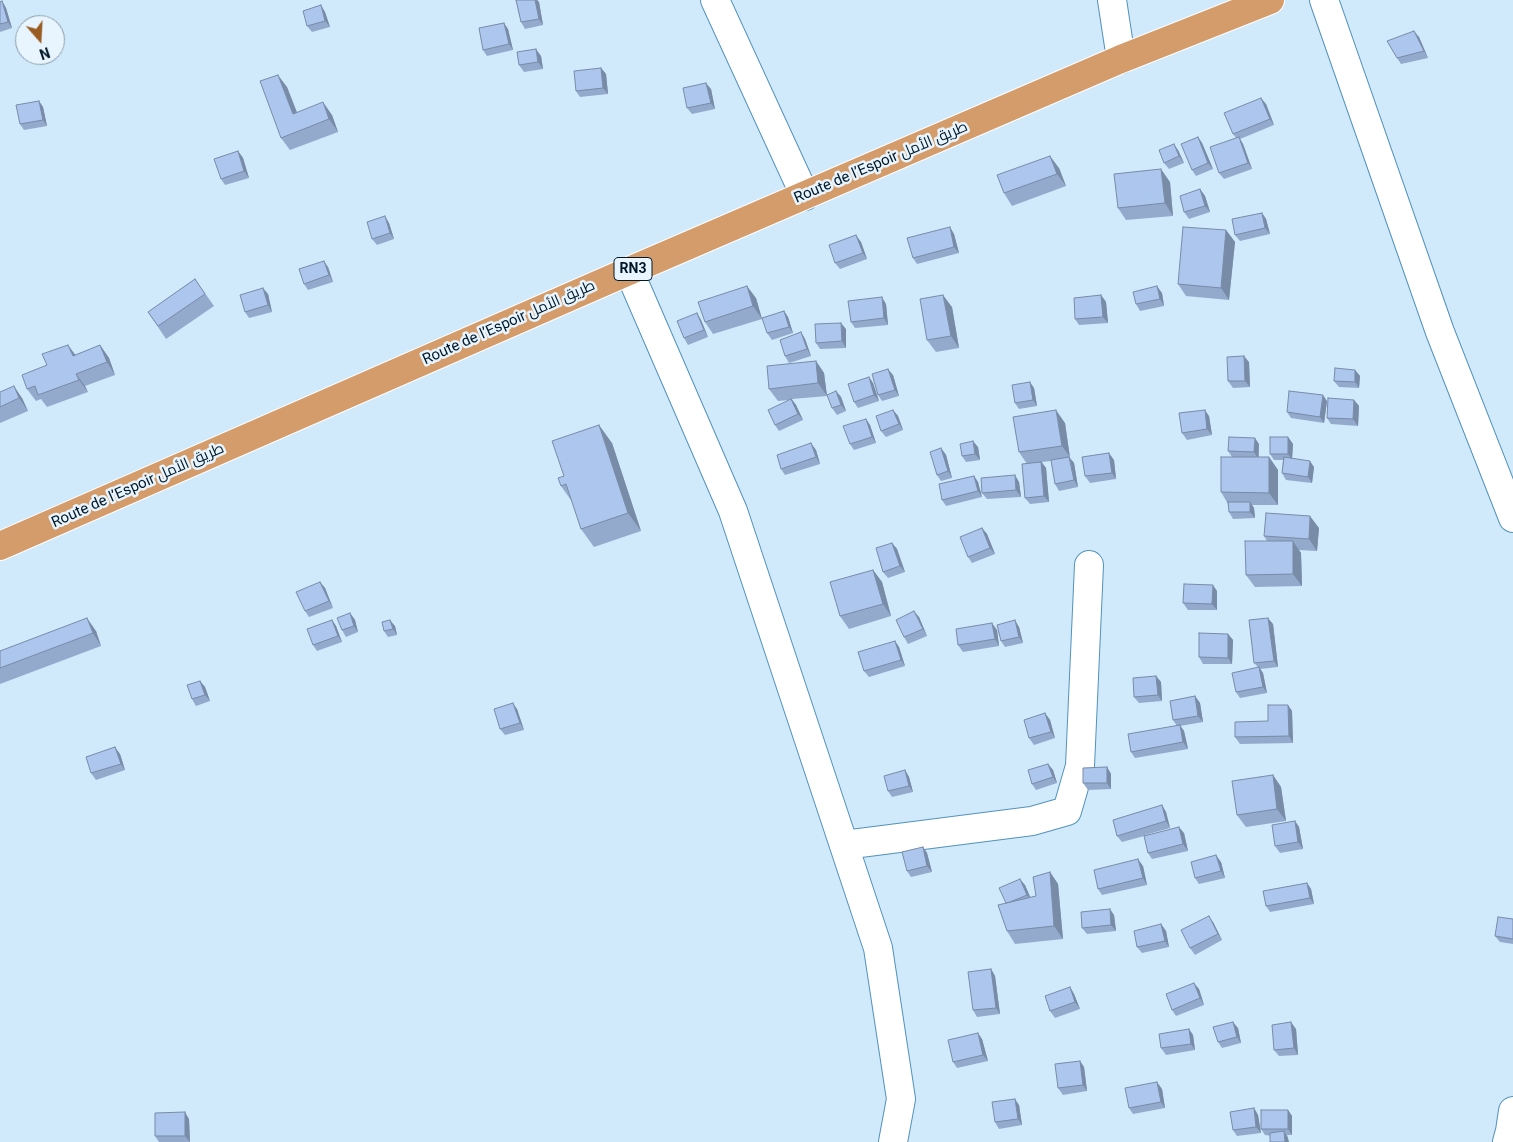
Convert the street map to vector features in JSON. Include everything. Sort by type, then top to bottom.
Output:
[{"type":"highway","name":"Route de l’Espoir طريق الأمل","points":[[0,546],[629,271],[1121,59],[1270,0]]},
{"type":"street","points":[[715,0],[805,196]]},
{"type":"street","points":[[1112,0],[1121,59]]},
{"type":"street","points":[[1324,0],[1440,332],[1513,518]]},
{"type":"street","points":[[629,271],[733,511],[878,948],[901,1099],[893,1142]]},
{"type":"street","points":[[844,845],[1032,821],[1067,811],[1080,766],[1089,565]]},
{"type":"street","points":[[1507,1142],[1513,1111]]},
{"type":"building","points":[[516,0],[535,0],[539,19],[521,22]]},
{"type":"building","points":[[2,1],[8,22],[0,24],[0,2]]},
{"type":"building","points":[[321,5],[325,21],[307,26],[303,11]]},
{"type":"building","points":[[504,23],[509,44],[483,50],[479,28]]},
{"type":"building","points":[[1414,31],[1424,51],[1397,58],[1387,41]]},
{"type":"building","points":[[536,49],[538,62],[519,65],[517,52]]},
{"type":"building","points":[[601,68],[603,88],[576,91],[574,71]]},
{"type":"building","points":[[278,75],[293,114],[323,102],[329,119],[281,138],[260,81]]},
{"type":"building","points":[[706,83],[711,103],[687,108],[683,88]]},
{"type":"building","points":[[1261,98],[1270,119],[1233,134],[1224,113]]},
{"type":"building","points":[[39,101],[43,120],[20,124],[16,105]]},
{"type":"building","points":[[1198,137],[1208,163],[1192,170],[1181,144]]},
{"type":"building","points":[[1239,137],[1248,163],[1219,173],[1210,147]]},
{"type":"building","points":[[1174,144],[1179,156],[1164,163],[1159,150]]},
{"type":"building","points":[[238,151],[244,171],[221,179],[214,159]]},
{"type":"building","points":[[1050,156],[1057,174],[1004,193],[997,175]]},
{"type":"building","points":[[1161,169],[1165,203],[1118,208],[1114,174]]},
{"type":"building","points":[[1200,189],[1205,206],[1184,212],[1180,196]]},
{"type":"building","points":[[1262,213],[1265,228],[1235,235],[1232,219]]},
{"type":"building","points":[[385,216],[390,233],[372,239],[367,222]]},
{"type":"building","points":[[950,227],[954,247],[913,258],[907,238]]},
{"type":"building","points":[[1183,227],[1226,230],[1221,288],[1178,284]]},
{"type":"building","points":[[856,235],[863,253],[835,263],[829,245]]},
{"type":"building","points":[[324,261],[329,275],[304,284],[299,269]]},
{"type":"building","points":[[195,279],[205,294],[158,326],[148,312]]},
{"type":"building","points":[[747,286],[753,306],[705,322],[698,302]]},
{"type":"building","points":[[1157,286],[1160,299],[1136,304],[1133,292]]},
{"type":"building","points":[[263,288],[268,305],[245,312],[240,295]]},
{"type":"building","points":[[943,295],[951,336],[927,340],[920,299]]},
{"type":"building","points":[[1101,295],[1103,317],[1075,319],[1074,298]]},
{"type":"building","points":[[882,297],[884,318],[851,322],[848,301]]},
{"type":"building","points":[[784,311],[789,327],[767,333],[762,318]]},
{"type":"building","points":[[697,313],[704,330],[684,338],[677,321]]},
{"type":"building","points":[[841,323],[842,341],[816,343],[815,324]]},
{"type":"building","points":[[801,332],[807,349],[785,356],[780,340]]},
{"type":"building","points":[[68,345],[73,356],[100,345],[107,362],[76,374],[79,380],[38,395],[35,386],[27,389],[22,375],[47,365],[42,354]]},
{"type":"building","points":[[1244,356],[1245,381],[1228,381],[1227,357]]},
{"type":"building","points":[[816,361],[818,383],[769,389],[767,366]]},
{"type":"building","points":[[1335,368],[1355,370],[1355,382],[1334,381]]},
{"type":"building","points":[[888,369],[895,390],[878,395],[872,374]]},
{"type":"building","points":[[869,377],[874,395],[854,402],[848,384]]},
{"type":"building","points":[[1030,382],[1033,400],[1015,403],[1012,385]]},
{"type":"building","points":[[14,386],[19,398],[0,407],[0,392]]},
{"type":"building","points":[[836,391],[841,405],[832,408],[827,395]]},
{"type":"building","points":[[1289,391],[1323,395],[1320,417],[1287,412]]},
{"type":"building","points":[[1328,398],[1354,400],[1353,419],[1327,418]]},
{"type":"building","points":[[791,399],[798,414],[775,425],[768,410]]},
{"type":"building","points":[[893,410],[899,424],[881,431],[876,416]]},
{"type":"building","points":[[1056,410],[1062,446],[1019,452],[1013,417]]},
{"type":"building","points":[[1205,410],[1207,429],[1182,433],[1179,413]]},
{"type":"building","points":[[866,419],[872,437],[850,444],[843,426]]},
{"type":"building","points":[[599,425],[628,513],[581,529],[566,484],[561,486],[558,478],[564,476],[552,441]]},
{"type":"building","points":[[1229,437],[1255,438],[1254,452],[1228,451]]},
{"type":"building","points":[[1270,437],[1288,437],[1288,454],[1270,454]]},
{"type":"building","points":[[973,441],[975,454],[962,456],[960,444]]},
{"type":"building","points":[[811,443],[816,457],[781,469],[777,455]]},
{"type":"building","points":[[941,448],[948,471],[937,475],[930,452]]},
{"type":"building","points":[[1109,453],[1112,473],[1085,476],[1082,457]]},
{"type":"building","points":[[1069,457],[1074,480],[1055,484],[1051,460]]},
{"type":"building","points":[[1221,457],[1269,457],[1269,493],[1221,492]]},
{"type":"building","points":[[1284,457],[1310,461],[1308,477],[1282,473]]},
{"type":"building","points":[[1041,462],[1044,496],[1025,498],[1022,464]]},
{"type":"building","points":[[1015,475],[1016,490],[982,493],[981,478]]},
{"type":"building","points":[[974,476],[978,491],[942,500],[939,484]]},
{"type":"building","points":[[1228,502],[1250,502],[1250,512],[1229,512]]},
{"type":"building","points":[[1266,513],[1310,516],[1309,539],[1264,536]]},
{"type":"building","points":[[982,528],[990,548],[968,557],[960,537]]},
{"type":"building","points":[[1245,541],[1293,541],[1293,574],[1246,575]]},
{"type":"building","points":[[892,543],[900,566],[883,572],[876,548]]},
{"type":"building","points":[[873,570],[883,604],[840,616],[830,582]]},
{"type":"building","points":[[320,582],[329,601],[305,611],[296,592]]},
{"type":"building","points":[[1184,584],[1213,585],[1212,604],[1183,603]]},
{"type":"building","points":[[914,611],[923,629],[904,637],[896,620]]},
{"type":"building","points":[[350,613],[354,626],[342,630],[337,618]]},
{"type":"building","points":[[87,618],[93,633],[0,668],[0,651]]},
{"type":"building","points":[[1268,618],[1274,661],[1254,663],[1249,620]]},
{"type":"building","points":[[332,620],[338,636],[313,645],[307,629]]},
{"type":"building","points":[[390,620],[393,629],[384,631],[382,622]]},
{"type":"building","points":[[1015,620],[1019,637],[1001,641],[997,625]]},
{"type":"building","points":[[992,623],[995,639],[958,645],[956,629]]},
{"type":"building","points":[[1199,633],[1228,634],[1228,658],[1199,657]]},
{"type":"building","points":[[895,641],[901,660],[864,671],[858,652]]},
{"type":"building","points":[[1259,667],[1263,687],[1236,692],[1232,673]]},
{"type":"building","points":[[1156,676],[1158,695],[1134,697],[1133,678]]},
{"type":"building","points":[[200,681],[205,695],[192,699],[187,685]]},
{"type":"building","points":[[1195,696],[1198,716],[1173,720],[1170,701]]},
{"type":"building","points":[[513,703],[520,723],[500,729],[494,709]]},
{"type":"building","points":[[1268,705],[1288,705],[1289,736],[1235,737],[1235,722],[1268,721]]},
{"type":"building","points":[[1045,713],[1051,732],[1029,738],[1024,720]]},
{"type":"building","points":[[1180,725],[1183,742],[1131,752],[1128,734]]},
{"type":"building","points":[[115,747],[121,764],[91,773],[86,757]]},
{"type":"building","points":[[1048,764],[1053,777],[1032,784],[1028,770]]},
{"type":"building","points":[[1107,767],[1107,783],[1083,783],[1083,768]]},
{"type":"building","points":[[905,770],[909,786],[888,791],[884,776]]},
{"type":"building","points":[[1273,775],[1277,809],[1237,815],[1232,781]]},
{"type":"building","points":[[1162,805],[1166,821],[1117,836],[1113,820]]},
{"type":"building","points":[[1295,821],[1298,842],[1275,846],[1272,825]]},
{"type":"building","points":[[1179,827],[1183,844],[1148,853],[1144,836]]},
{"type":"building","points":[[923,847],[927,866],[907,871],[902,852]]},
{"type":"building","points":[[1216,855],[1221,871],[1195,878],[1191,862]]},
{"type":"building","points":[[1138,859],[1143,878],[1098,889],[1094,870]]},
{"type":"building","points":[[1050,872],[1054,926],[1007,931],[998,905],[1036,896],[1033,877]]},
{"type":"building","points":[[1020,879],[1027,895],[1006,903],[999,888]]},
{"type":"building","points":[[1307,883],[1310,898],[1266,906],[1263,891]]},
{"type":"building","points":[[1110,909],[1111,925],[1082,928],[1081,912]]},
{"type":"building","points":[[1209,916],[1218,934],[1190,948],[1181,930]]},
{"type":"building","points":[[1498,917],[1513,919],[1513,939],[1495,936]]},
{"type":"building","points":[[1161,924],[1165,941],[1137,947],[1134,931]]},
{"type":"building","points":[[991,969],[996,1008],[973,1010],[968,972]]},
{"type":"building","points":[[1194,983],[1200,998],[1172,1010],[1166,994]]},
{"type":"building","points":[[1070,987],[1075,1002],[1050,1011],[1045,996]]},
{"type":"building","points":[[1233,1022],[1237,1037],[1218,1042],[1213,1027]]},
{"type":"building","points":[[1291,1022],[1294,1048],[1274,1050],[1272,1025]]},
{"type":"building","points":[[1189,1029],[1191,1044],[1161,1048],[1159,1034]]},
{"type":"building","points":[[978,1033],[983,1055],[953,1062],[948,1040]]},
{"type":"building","points":[[1080,1061],[1083,1085],[1058,1088],[1055,1064]]},
{"type":"building","points":[[1157,1082],[1161,1102],[1129,1108],[1125,1088]]},
{"type":"building","points":[[1015,1099],[1018,1119],[995,1122],[992,1102]]},
{"type":"building","points":[[1254,1108],[1256,1127],[1233,1130],[1230,1112]]},
{"type":"building","points":[[1261,1110],[1288,1110],[1288,1129],[1261,1129]]},
{"type":"building","points":[[185,1112],[185,1136],[155,1136],[155,1113]]},
{"type":"building","points":[[1284,1131],[1285,1142],[1270,1142],[1270,1133]]}]
